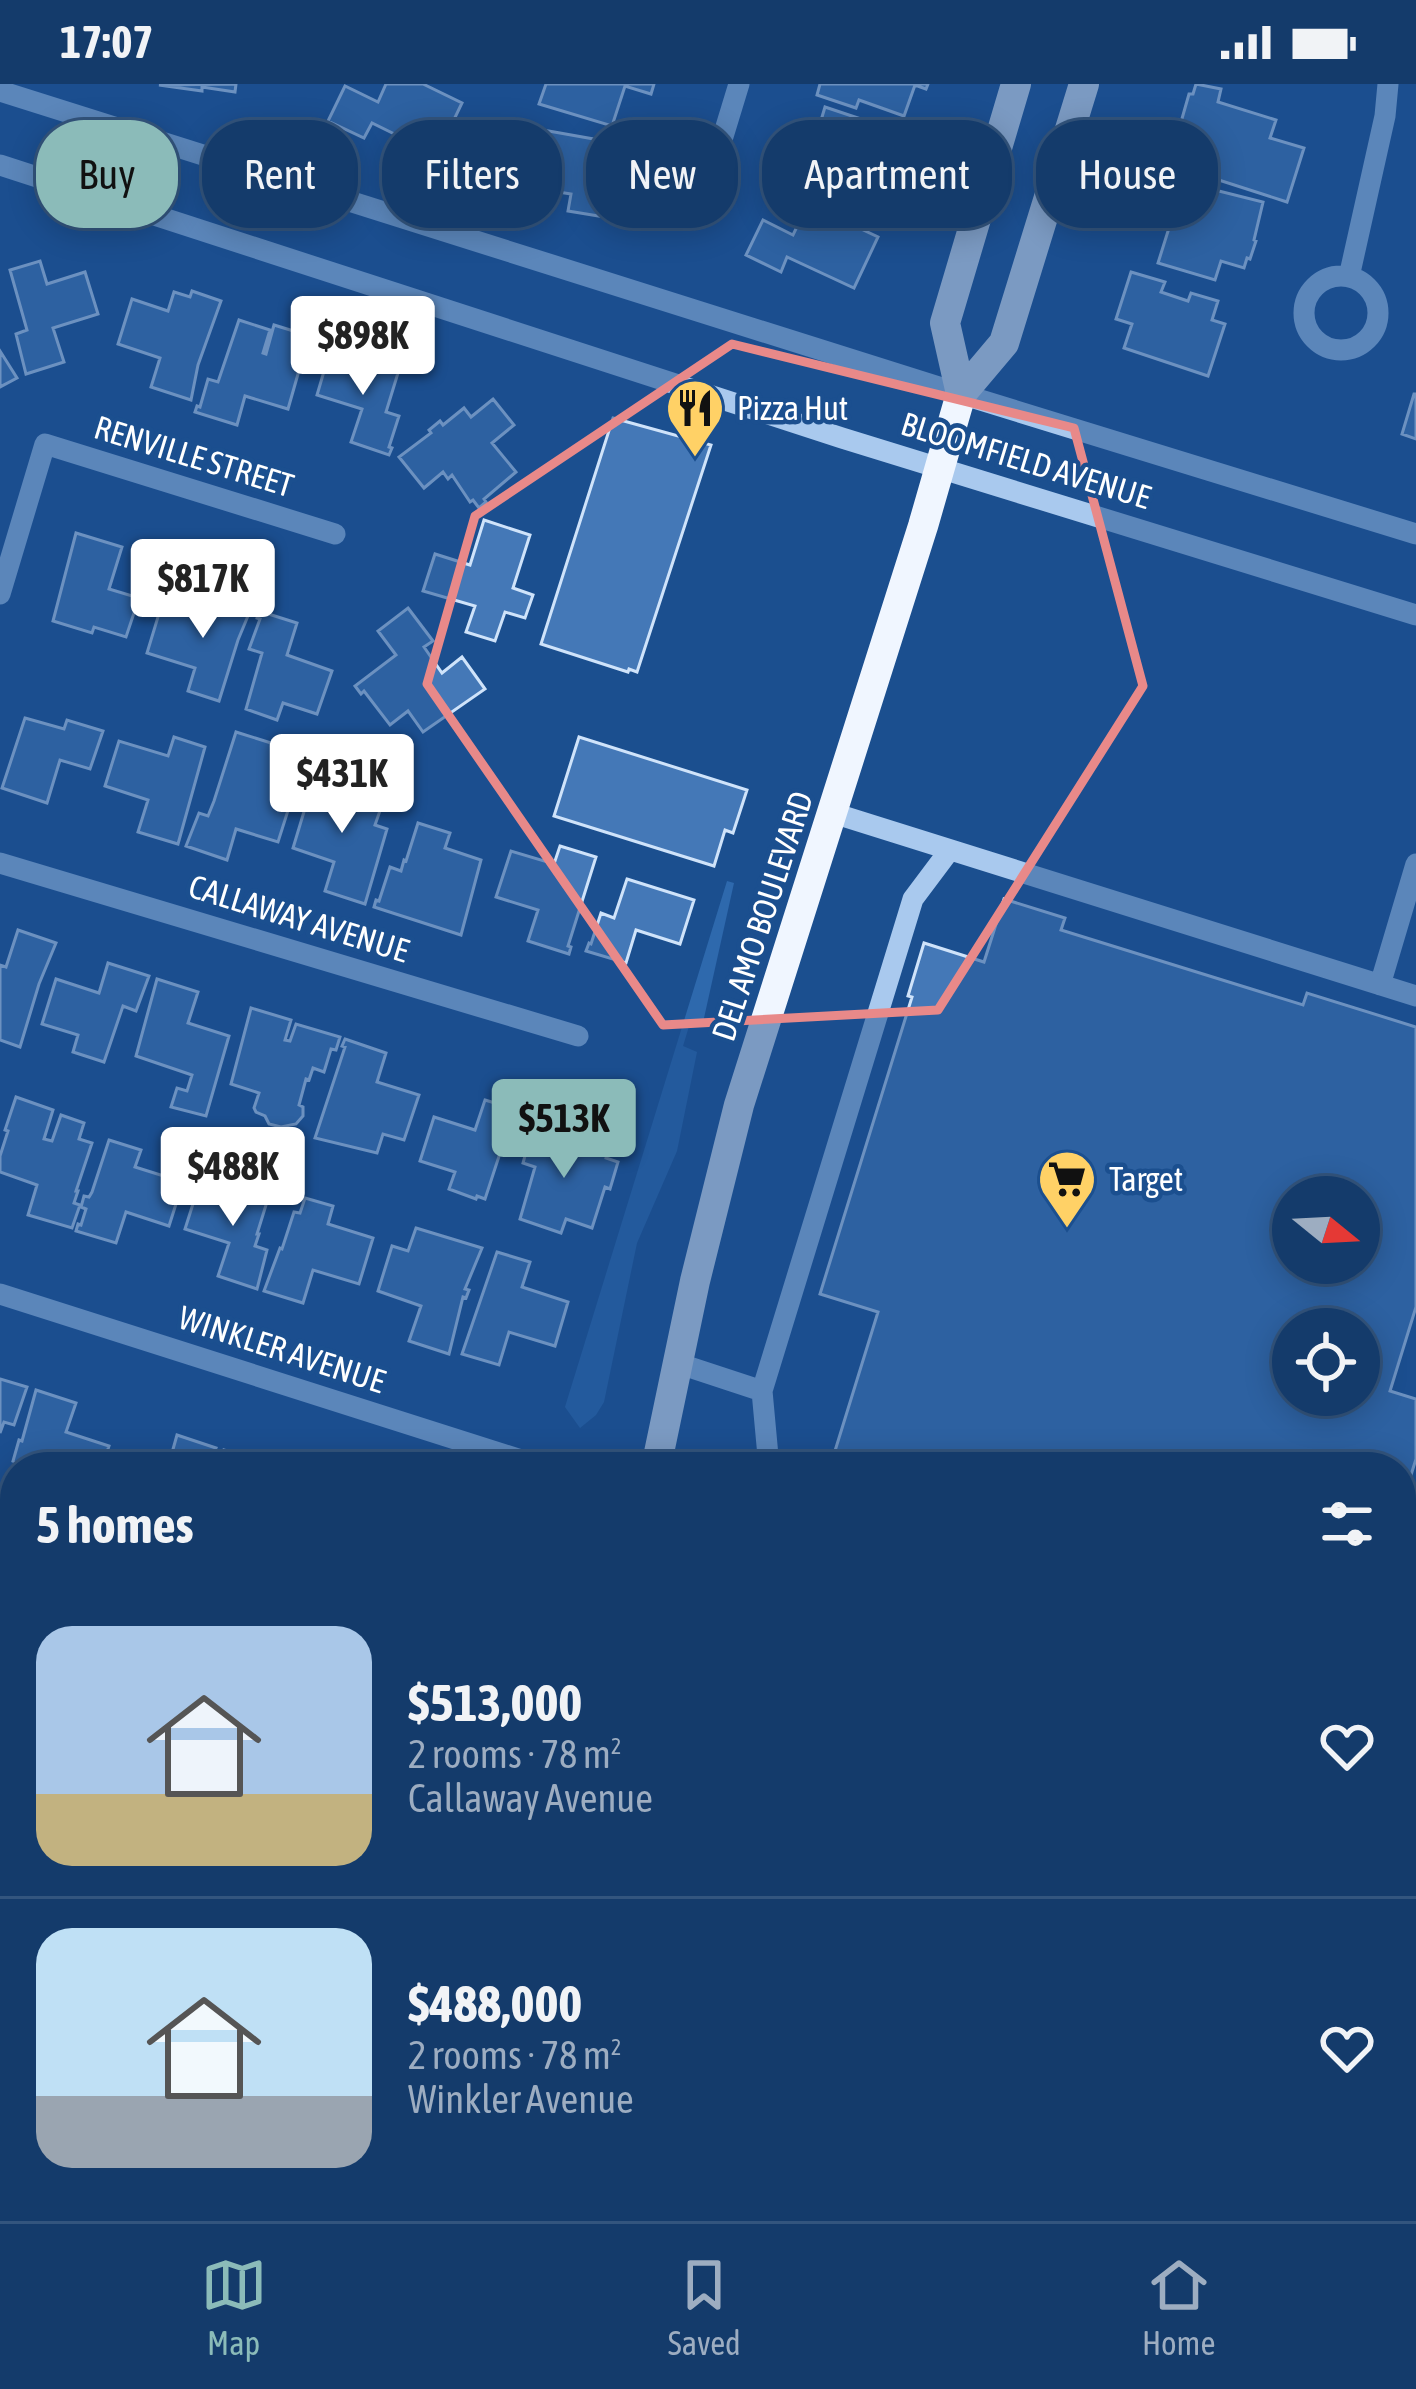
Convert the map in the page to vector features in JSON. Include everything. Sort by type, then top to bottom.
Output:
[{"type":"main road","points":[[961,394],[945,323],[1016,84]]},
{"type":"main road","name":"DEL AMO BOULEVARD","points":[[659,1452],[739,1105],[961,394],[1004,343],[1084,84]]},
{"type":"street","points":[[728,120],[739,84]]},
{"type":"street","points":[[1349,277],[1388,84]]},
{"type":"street","name":"BLOOMFIELD AVENUE","points":[[0,91],[1416,534]]},
{"type":"street","name":"BLOOMFIELD AVENUE","points":[[0,166],[1416,615]]},
{"type":"street","name":"RENVILLE STREET","points":[[0,593],[45,444],[335,533]]},
{"type":"street","points":[[833,813],[1416,996]]},
{"type":"street","points":[[768,1452],[762,1390],[913,899],[949,851]]},
{"type":"street","name":"CALLAWAY AVENUE","points":[[0,863],[578,1036]]},
{"type":"street","points":[[1380,985],[1416,864]]},
{"type":"street","name":"WINKLER AVENUE","points":[[0,1294],[496,1452]]},
{"type":"street","points":[[677,1364],[762,1390]]},
{"type":"highlighted area","points":[[732,344],[1074,428],[1143,686],[938,1010],[663,1025],[427,684],[475,516]]},
{"type":"shaded area","points":[[727,881],[734,883],[702,1027],[690,1023],[683,1046],[697,1052],[677,1151],[637,1243],[604,1402],[580,1428],[565,1407]]},
{"type":"building","points":[[236,84],[235,92],[159,85]]},
{"type":"building","points":[[386,84],[423,84],[462,103],[454,120],[382,120],[382,128],[372,123],[364,138],[358,135],[358,120],[328,120],[345,86],[378,102]]},
{"type":"building","points":[[546,84],[654,84],[651,94],[625,86],[614,120],[592,120],[539,104]]},
{"type":"building","points":[[820,84],[928,84],[926,89],[915,85],[904,116],[859,100],[856,108],[817,95]]},
{"type":"building","points":[[1196,84],[1221,89],[1218,102],[1276,120],[1270,138],[1304,148],[1287,202],[1218,180],[1218,120],[1182,120],[1189,94]]},
{"type":"building","points":[[825,107],[861,119],[861,120],[821,120]]},
{"type":"building","points":[[562,133],[586,138],[586,214],[568,211],[571,194],[562,193]]},
{"type":"building","points":[[1218,191],[1263,202],[1256,241],[1244,268],[1221,261],[1215,280],[1158,263],[1169,228],[1218,228]]},
{"type":"building","points":[[762,222],[762,228],[779,228],[793,235],[796,228],[859,228],[878,237],[854,288],[787,257],[781,272],[746,255]]},
{"type":"building","points":[[40,261],[47,284],[85,272],[98,314],[53,328],[64,362],[26,374],[16,334],[27,330],[10,270]]},
{"type":"building","points":[[1131,272],[1165,282],[1161,292],[1188,301],[1191,293],[1218,301],[1212,320],[1225,324],[1208,376],[1124,348],[1132,324],[1116,319]]},
{"type":"building","points":[[192,291],[221,301],[191,400],[151,387],[160,358],[118,344],[132,299],[168,311],[174,292],[190,297]]},
{"type":"building","points":[[239,320],[270,330],[266,354],[274,325],[313,337],[288,409],[245,396],[237,425],[195,412],[208,379],[218,382]]},
{"type":"building","points":[[0,351],[17,378],[0,387]]},
{"type":"building","points":[[330,351],[398,373],[386,412],[399,416],[389,455],[351,442],[362,409],[317,395]]},
{"type":"building","points":[[1416,394],[1416,439],[1402,434]]},
{"type":"building","points":[[493,399],[514,425],[492,443],[516,472],[479,508],[452,475],[448,479],[443,472],[424,488],[399,457],[440,421],[443,425],[464,408],[471,417]]},
{"type":"building","points":[[613,418],[711,445],[637,672],[541,644]]},
{"type":"building","points":[[484,520],[530,535],[513,588],[533,595],[525,618],[505,612],[495,641],[466,632],[475,606],[423,591],[435,554],[470,565]]},
{"type":"building","points":[[76,533],[122,547],[109,589],[139,598],[126,637],[53,621]]},
{"type":"building","points":[[217,587],[255,599],[219,701],[188,691],[195,668],[147,653],[161,607],[207,621]]},
{"type":"building","points":[[408,608],[433,641],[424,647],[442,673],[462,657],[485,689],[423,732],[408,711],[390,725],[355,686],[396,655],[378,631]]},
{"type":"building","points":[[259,611],[297,623],[287,655],[332,671],[317,714],[283,703],[277,720],[246,709],[262,653],[249,649]]},
{"type":"building","points":[[25,718],[64,729],[67,720],[103,731],[90,769],[60,760],[47,803],[2,788]]},
{"type":"building","points":[[236,732],[306,754],[278,842],[236,829],[227,860],[186,846],[199,813],[208,816]]},
{"type":"building","points":[[174,737],[205,747],[178,844],[138,832],[148,800],[105,786],[119,741],[168,756]]},
{"type":"building","points":[[579,737],[747,790],[733,833],[725,830],[714,866],[554,816]]},
{"type":"building","points":[[316,772],[356,786],[353,795],[382,805],[375,825],[387,829],[365,904],[325,891],[334,862],[293,848]]},
{"type":"building","points":[[418,823],[450,833],[445,848],[481,860],[461,935],[374,907],[390,867],[401,871]]},
{"type":"building","points":[[560,846],[596,857],[569,954],[528,941],[538,910],[496,897],[511,851],[554,864]]},
{"type":"building","points":[[627,879],[694,900],[680,944],[636,930],[626,963],[586,951],[601,913],[614,918]]},
{"type":"building","name":"Target","points":[[1004,899],[1065,918],[1061,930],[1303,1005],[1307,993],[1416,1027],[1416,1307],[1390,1391],[1416,1399],[1416,1452],[835,1452],[878,1312],[820,1294],[912,997],[908,996],[924,943],[984,962]]},
{"type":"building","points":[[18,930],[56,943],[20,1047],[0,1040],[0,965],[6,967]]},
{"type":"building","points":[[108,963],[149,976],[136,1011],[123,1006],[104,1062],[73,1052],[78,1035],[42,1024],[56,979],[99,993]]},
{"type":"building","points":[[157,979],[198,992],[188,1023],[229,1036],[206,1116],[171,1107],[177,1088],[187,1091],[192,1075],[136,1056]]},
{"type":"building","points":[[251,1008],[291,1020],[285,1040],[290,1041],[296,1024],[340,1037],[324,1072],[313,1068],[306,1079],[299,1105],[303,1116],[296,1124],[269,1124],[254,1108],[259,1093],[231,1084]]},
{"type":"building","points":[[345,1039],[386,1053],[377,1082],[419,1095],[404,1140],[383,1134],[377,1153],[315,1138]]},
{"type":"building","points":[[16,1097],[53,1110],[44,1139],[52,1141],[61,1115],[84,1123],[79,1139],[92,1143],[76,1191],[74,1203],[80,1205],[72,1228],[28,1215],[37,1185],[0,1172],[5,1130]]},
{"type":"building","points":[[485,1100],[524,1112],[513,1147],[503,1144],[485,1199],[476,1199],[449,1189],[455,1172],[420,1161],[434,1117],[475,1130]]},
{"type":"building","points":[[534,1123],[572,1135],[564,1159],[571,1161],[576,1146],[607,1153],[606,1158],[618,1162],[592,1228],[566,1219],[561,1233],[520,1219],[535,1167],[523,1163]]},
{"type":"building","points":[[109,1140],[141,1150],[135,1167],[183,1182],[169,1226],[126,1212],[116,1243],[76,1231],[86,1209],[81,1207],[84,1196],[92,1192]]},
{"type":"building","points":[[244,1180],[271,1189],[255,1246],[267,1250],[257,1289],[218,1276],[229,1243],[185,1229],[199,1185],[238,1198]]},
{"type":"building","points":[[305,1198],[333,1206],[328,1224],[373,1238],[359,1284],[313,1270],[303,1303],[264,1291],[294,1212],[300,1213]]},
{"type":"building","points":[[416,1228],[482,1248],[465,1289],[469,1290],[463,1297],[449,1354],[409,1341],[421,1306],[378,1291],[392,1246],[408,1251]]},
{"type":"building","points":[[497,1252],[530,1262],[522,1287],[568,1302],[555,1346],[509,1332],[499,1365],[462,1354]]},
{"type":"building","points":[[0,1379],[27,1387],[14,1425],[4,1422],[0,1433]]},
{"type":"building","points":[[36,1390],[76,1403],[66,1432],[109,1446],[107,1452],[16,1452]]},
{"type":"building","points":[[177,1435],[216,1448],[214,1452],[172,1452]]},
{"type":"place","name":"Pizza Hut","points":[[695,459]]},
{"type":"place","name":"Target","points":[[1067,1230]]}]
